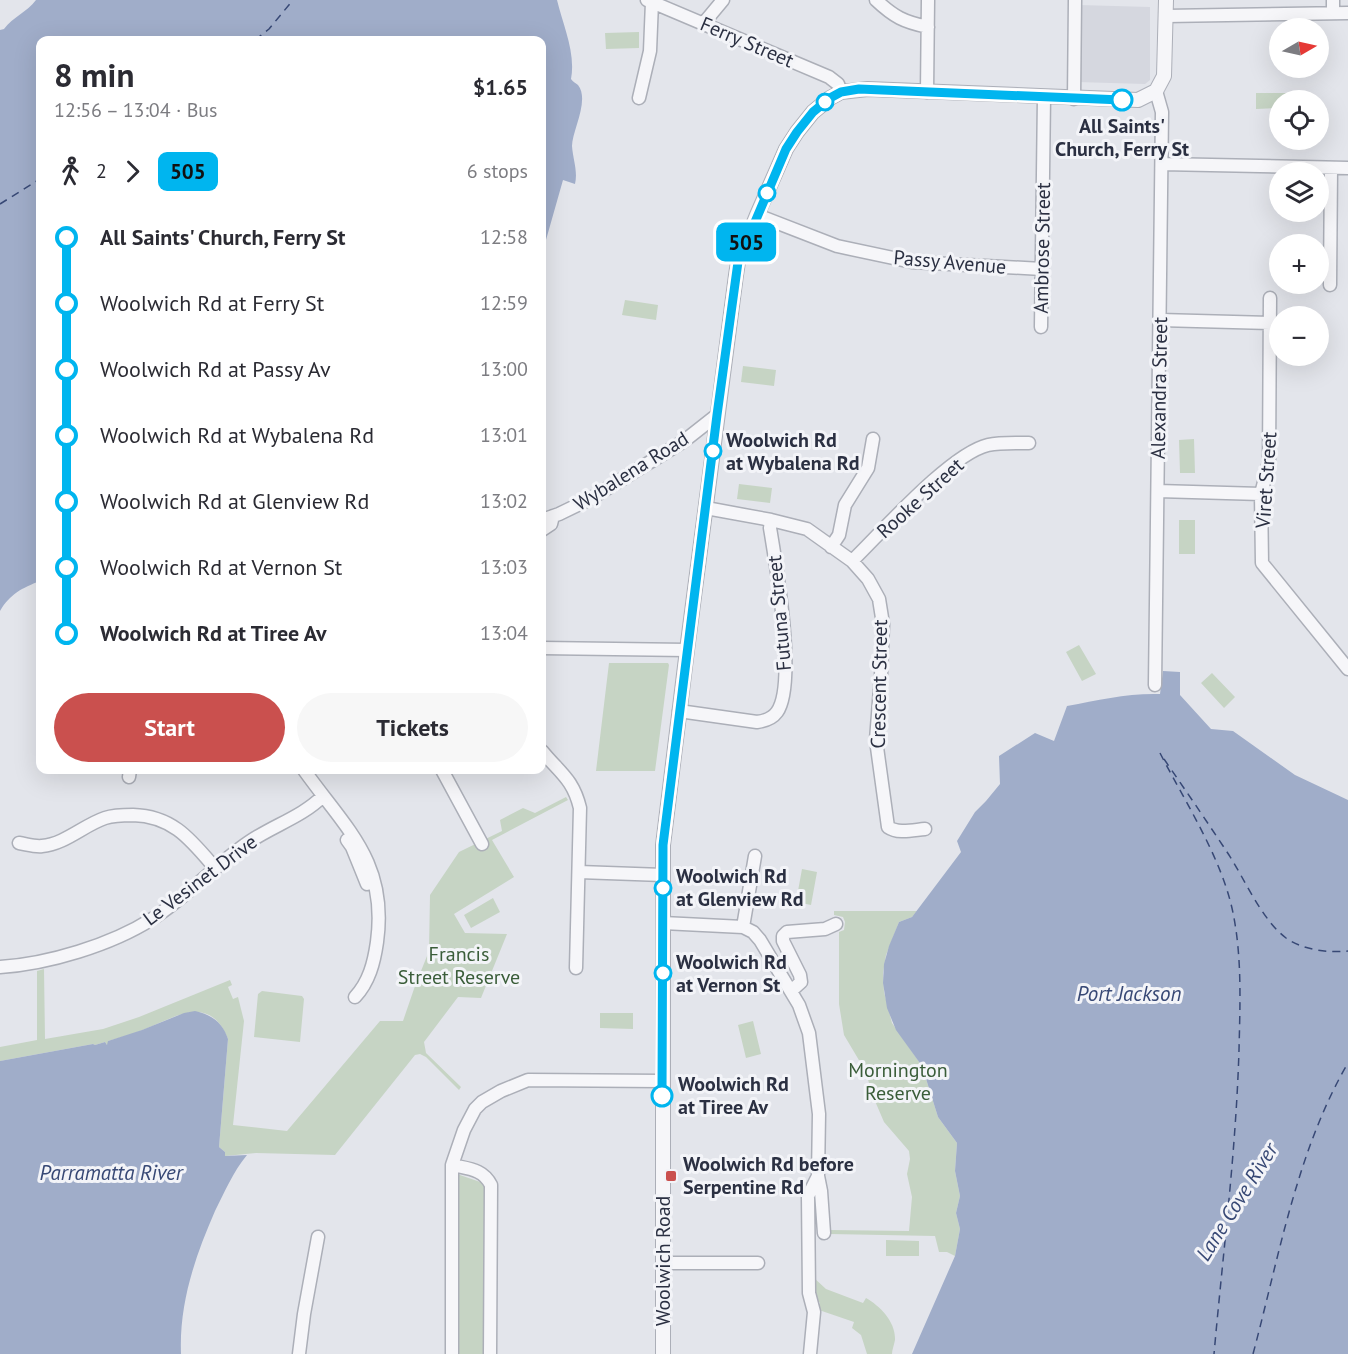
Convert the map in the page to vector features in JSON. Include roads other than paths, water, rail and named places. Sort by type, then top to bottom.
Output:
[{"type":"street","points":[[703,24],[723,0]]},
{"type":"street","points":[[876,0],[892,16],[928,27]]},
{"type":"street","points":[[927,92],[928,0]]},
{"type":"street","points":[[1074,99],[1075,0]]},
{"type":"street","name":"Alexandra Street","points":[[1155,685],[1162,164],[1162,112],[1156,91],[1164,76],[1166,0]]},
{"type":"street","points":[[1333,0],[1334,13]]},
{"type":"street","points":[[639,98],[650,51],[650,1]]},
{"type":"street","name":"Ferry Street","points":[[650,1],[829,77],[838,84],[841,92]]},
{"type":"street","points":[[1166,16],[1348,13]]},
{"type":"street","points":[[841,92],[859,89],[1131,101],[1144,98],[1156,91]]},
{"type":"street","name":"Woolwich Road","points":[[663,1354],[663,874],[666,816],[738,262],[786,149],[818,108],[841,92]]},
{"type":"street","name":"Ambrose Street","points":[[1041,327],[1044,97]]},
{"type":"street","points":[[1162,164],[1348,168]]},
{"type":"street","points":[[1330,285],[1331,168]]},
{"type":"street","name":"Passy Avenue","points":[[757,215],[837,246],[912,262],[1042,268]]},
{"type":"street","name":"Viret Street","points":[[1270,298],[1270,306]]},
{"type":"street","points":[[1160,320],[1269,322]]},
{"type":"street","name":"Viret Street","points":[[1270,366],[1269,462],[1261,494],[1262,563],[1348,669]]},
{"type":"street","name":"Wybalena Road","points":[[547,518],[590,499],[679,445],[717,415]]},
{"type":"street","points":[[831,547],[839,535],[845,505],[868,468],[873,439]]},
{"type":"street","name":"Rooke Street","points":[[852,561],[917,496],[962,459],[987,446],[1029,443]]},
{"type":"street","points":[[1158,491],[1261,494]]},
{"type":"street","name":"Crescent Street","points":[[706,508],[807,529],[852,561],[868,579],[879,599],[883,624],[876,740],[888,827],[891,830],[903,831],[925,829]]},
{"type":"street","name":"Futuna Street","points":[[679,711],[757,722],[769,720],[778,711],[785,681],[784,632],[771,520]]},
{"type":"street","points":[[546,648],[687,650]]},
{"type":"street","points":[[546,755],[569,779],[577,795],[580,808],[576,968]]},
{"type":"street","points":[[307,774],[359,843],[374,878],[379,921],[375,959],[365,987],[355,997],[369,949],[370,899],[366,880],[352,847],[323,810],[323,796]]},
{"type":"street","points":[[444,774],[482,844]]},
{"type":"street","name":"Le Vesinet Drive","points":[[0,967],[41,962],[87,948],[153,919],[258,836],[311,808],[323,796]]},
{"type":"street","points":[[19,843],[42,846],[67,838],[105,818],[119,815],[152,816],[169,823],[185,834],[215,868]]},
{"type":"street","points":[[743,927],[755,856]]},
{"type":"street","points":[[579,872],[663,874]]},
{"type":"street","points":[[663,923],[743,927],[753,932],[791,991],[806,1023],[813,1060],[819,1114],[818,1176],[824,1233]]},
{"type":"street","points":[[791,991],[801,981],[783,941],[783,936],[787,932],[825,929],[836,924]]},
{"type":"street","points":[[452,1354],[452,1165],[464,1130],[475,1109],[482,1102],[528,1080],[662,1081]]},
{"type":"street","points":[[452,1165],[480,1172],[490,1185],[490,1354]]},
{"type":"street","points":[[810,1354],[814,1312],[809,1293],[808,1196],[818,1176]]},
{"type":"street","points":[[299,1354],[318,1237]]},
{"type":"street","points":[[663,1263],[758,1263]]},
{"type":"water","points":[[36,0],[557,0],[572,59],[571,79],[578,85],[582,99],[572,146],[576,170],[575,184],[563,180],[546,240],[546,36],[36,36],[36,583],[17,592],[0,611],[0,30]]},
{"type":"water","name":"Port Jackson","points":[[1163,671],[1180,672],[1180,695],[1211,729],[1233,731],[1295,775],[1348,800],[1348,1354],[912,1354],[955,1256],[960,1229],[956,1213],[960,1196],[955,1171],[957,1143],[938,1117],[922,1066],[896,1030],[887,1008],[883,983],[884,964],[889,946],[899,922],[912,917],[961,852],[957,841],[975,812],[1000,784],[999,756],[1035,733],[1054,741],[1067,706],[1125,696],[1160,694]]},
{"type":"water","name":"Parramatta River","points":[[195,1011],[216,1020],[228,1039],[219,1147],[225,1152],[225,1156],[247,1155],[233,1175],[215,1211],[195,1263],[183,1317],[181,1354],[0,1354],[0,1061],[105,1042],[107,1045],[108,1041]]},
{"type":"place","name":"All Saints' Church, Ferry St","points":[[1122,100]]},
{"type":"place","name":"Woolwich Rd at Wybalena Rd","points":[[713,451]]},
{"type":"place","name":"Woolwich Rd at Glenview Rd","points":[[663,888]]},
{"type":"place","name":"Woolwich Rd at Vernon St","points":[[663,973]]},
{"type":"place","name":"Woolwich Rd at Tiree Av","points":[[662,1096]]},
{"type":"place","name":"Woolwich Rd before Serpentine Rd","points":[[671,1176]]},
{"type":"park label","name":"Francis Street Reserve","points":[[459,966]]},
{"type":"park label","name":"Mornington Reserve","points":[[898,1082]]},
{"type":"water label","name":"Lane Cove River","points":[[1237,1202]]}]
